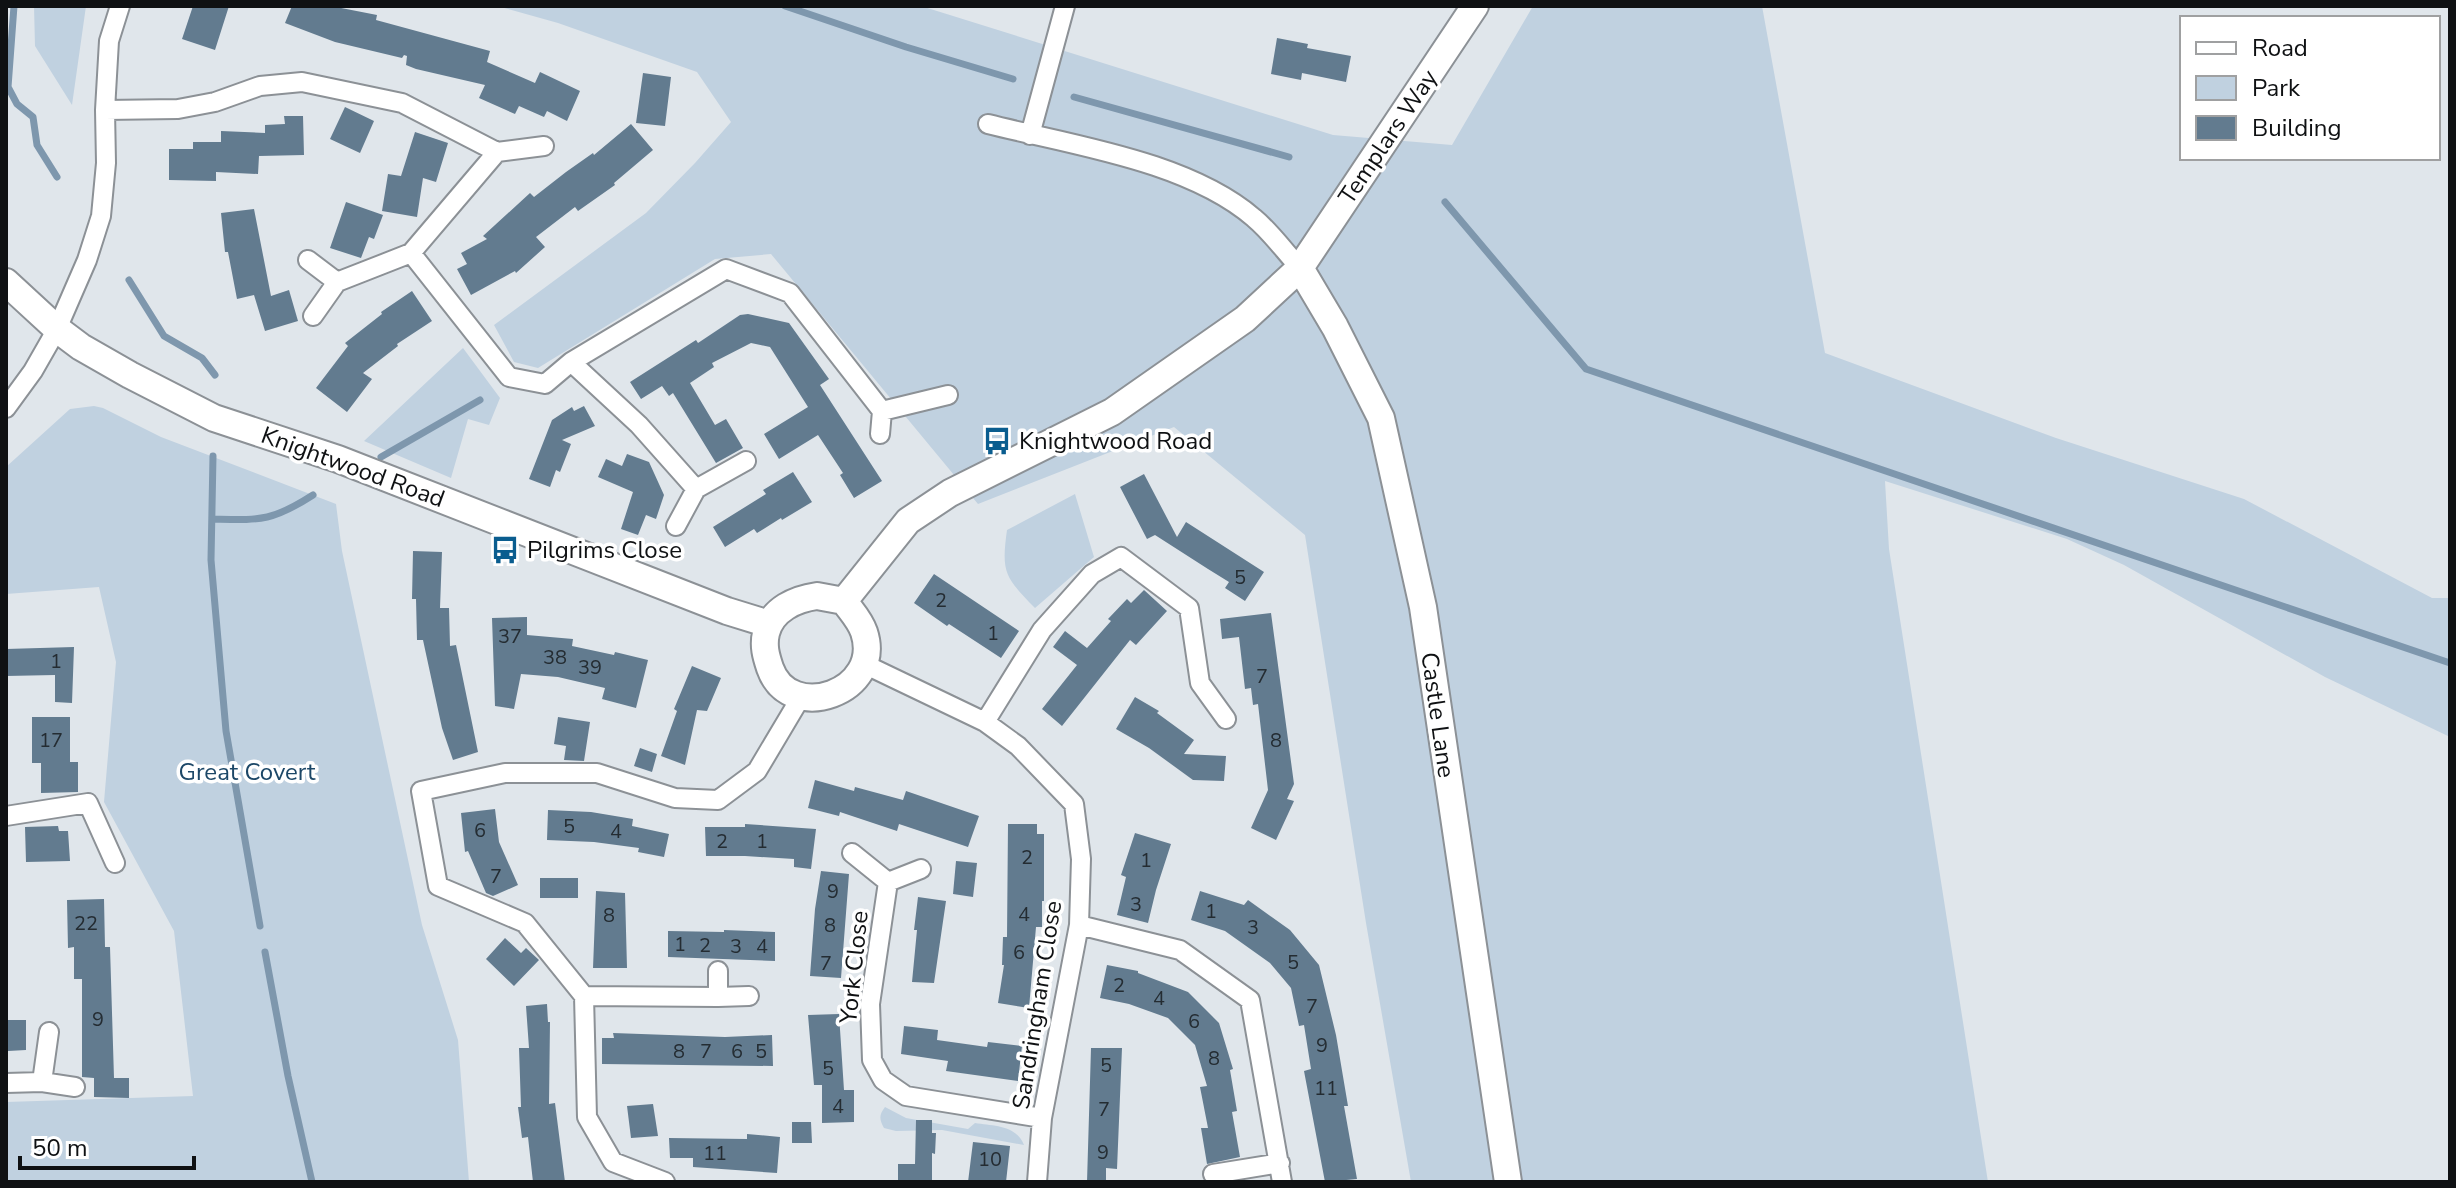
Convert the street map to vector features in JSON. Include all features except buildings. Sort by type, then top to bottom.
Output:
[{"type":"street","points":[[6,408],[33,371],[57,329],[87,260],[101,216],[106,163],[109,41],[120,6]]},
{"type":"street","points":[[1030,135],[1065,6]]},
{"type":"street","name":"Templars Way","points":[[1300,268],[1475,6]]},
{"type":"street","points":[[105,110],[178,109],[215,102],[260,86],[302,82],[402,103],[497,152],[544,146]]},
{"type":"street","points":[[844,601],[908,521],[950,493],[1112,412],[1245,319],[1300,268],[1254,218],[1218,193],[1147,163],[988,124]]},
{"type":"street","points":[[313,316],[337,282],[411,253],[497,152]]},
{"type":"street","points":[[411,253],[509,377],[545,384],[571,362],[726,269],[790,293],[882,411],[880,434]]},
{"type":"street","points":[[308,260],[337,282]]},
{"type":"street","name":"Castle Lane","points":[[1300,268],[1335,327],[1381,418],[1423,607],[1508,1182]]},
{"type":"street","name":"Knightwood Road","points":[[6,282],[81,347],[214,418],[338,459],[727,611],[769,624]]},
{"type":"street","points":[[571,362],[639,425],[696,489]]},
{"type":"street","points":[[882,411],[948,395]]},
{"type":"street","points":[[676,526],[696,489],[746,461]]},
{"type":"street","points":[[985,722],[1042,630],[1092,574],[1121,557],[1189,608],[1200,683],[1226,719]]},
{"type":"street","points":[[817,596],[844,601],[864,634],[864,664],[855,680],[841,691],[817,699],[801,697],[785,689],[773,676],[764,651],[769,624],[784,607],[800,599],[817,596]]},
{"type":"street","name":"Sandringham Close","points":[[864,664],[985,722],[1018,746],[1074,804],[1081,859],[1079,925],[1042,1118],[1037,1182]]},
{"type":"street","points":[[665,1182],[613,1162],[587,1117],[584,996],[525,923],[438,886],[421,791],[505,773],[597,773],[675,798],[718,800],[757,771],[801,697]]},
{"type":"street","points":[[6,816],[88,803],[115,863]]},
{"type":"street","name":"York Close","points":[[852,853],[888,882]]},
{"type":"street","name":"York Close","points":[[888,882],[921,869]]},
{"type":"street","name":"York Close","points":[[888,882],[870,1004],[872,1060],[883,1080],[906,1096],[1042,1118]]},
{"type":"street","points":[[1079,925],[1180,950],[1250,1000],[1281,1172],[1213,1174]]},
{"type":"street","points":[[718,971],[718,997]]},
{"type":"street","points":[[584,996],[749,996]]},
{"type":"street","points":[[42,1082],[49,1032]]},
{"type":"street","points":[[6,1083],[42,1082],[75,1087]]},
{"type":"green space","points":[[34,6],[86,6],[72,105],[35,46]]},
{"type":"green space","points":[[497,6],[921,6],[1333,135],[1452,145],[1533,6],[1762,6],[1825,353],[2056,438],[2244,499],[2432,598],[2450,598],[2450,737],[2325,677],[2124,565],[2067,539],[1885,481],[1889,549],[1988,1182],[1411,1182],[1366,923],[1305,535],[1174,427],[978,504],[771,254],[715,259],[538,368],[514,362],[494,325],[646,213],[731,122],[697,72],[558,23]]},
{"type":"green space","points":[[463,348],[500,398],[489,425],[468,419],[451,478],[364,441]]},
{"type":"green space","name":"Great Covert","points":[[94,406],[161,437],[336,504],[342,551],[422,925],[458,1040],[469,1182],[6,1182],[6,1102],[193,1096],[174,931],[104,802],[116,662],[99,587],[6,594],[6,467],[70,409]]},
{"type":"green space","points":[[1075,494],[1094,557],[1035,608],[1008,574],[1005,565],[1007,530]]},
{"type":"green space","points":[[885,1107],[906,1118],[968,1129],[975,1123],[1004,1128],[1016,1134],[1024,1145],[942,1130],[896,1131],[884,1128],[880,1117]]},
{"type":"waterway","points":[[14,6],[8,87],[17,104],[33,117],[37,145],[57,177]]},
{"type":"waterway","points":[[785,6],[1013,79]]},
{"type":"waterway","points":[[1074,97],[1289,157]]},
{"type":"waterway","points":[[1445,202],[1586,369],[2450,663]]},
{"type":"waterway","points":[[129,280],[164,336],[202,358],[215,375]]},
{"type":"waterway","points":[[381,457],[480,400]]},
{"type":"waterway","points":[[213,456],[211,560],[226,731],[260,926]]},
{"type":"waterway","points":[[212,519],[265,518],[313,495]]},
{"type":"waterway","points":[[265,952],[312,1182]]},
{"type":"place","name":"Knightwood Road","points":[[997,441]]},
{"type":"place","name":"Pilgrims Close","points":[[505,550]]}]
